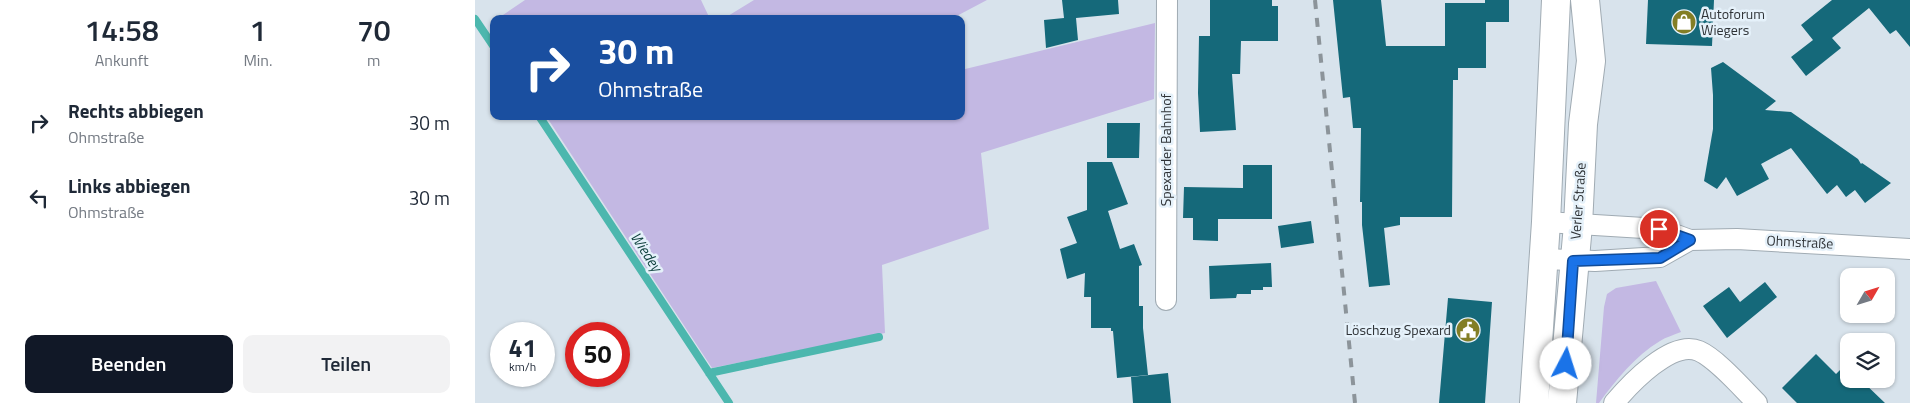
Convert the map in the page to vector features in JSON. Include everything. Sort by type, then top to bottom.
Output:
[{"type":"main road","points":[[1534,403],[1544,259],[1556,0]]},
{"type":"main road","name":"Verler Straße","points":[[1562,403],[1573,261],[1578,225],[1583,124],[1591,61],[1585,0]]},
{"type":"street","name":"Spexarder Bahnhof","points":[[1166,300],[1167,0]]},
{"type":"street","name":"Ohmstraße","points":[[1546,222],[1659,229],[1690,240],[1737,238],[1910,248]]},
{"type":"street","name":"Ohmstraße","points":[[1544,259],[1573,261],[1660,258],[1690,240]]},
{"type":"street","points":[[1614,403],[1647,370],[1669,353],[1690,348],[1707,355],[1757,403]]},
{"type":"shaded area","points":[[525,0],[701,0],[708,15],[503,15]]},
{"type":"shaded area","points":[[754,0],[987,0],[959,15],[730,15]]},
{"type":"shaded area","points":[[1155,23],[1154,99],[981,153],[989,229],[882,265],[885,333],[712,368],[549,120],[965,120],[965,69]]},
{"type":"shaded area","points":[[1656,281],[1681,332],[1662,340],[1642,354],[1619,377],[1599,403],[1596,403],[1604,307],[1607,294],[1616,288]]},
{"type":"building","points":[[1062,0],[1118,0],[1119,14],[1076,18],[1078,40],[1046,48],[1044,20],[1064,18]]},
{"type":"building","points":[[1210,0],[1272,0],[1272,6],[1278,6],[1278,41],[1241,41],[1240,74],[1232,74],[1236,130],[1200,132],[1198,93],[1199,36],[1210,36]]},
{"type":"building","points":[[1333,0],[1381,0],[1386,46],[1445,46],[1445,3],[1485,3],[1485,0],[1509,0],[1509,22],[1486,22],[1486,68],[1458,68],[1458,80],[1453,80],[1452,217],[1400,217],[1400,225],[1384,228],[1390,285],[1369,287],[1362,225],[1362,202],[1360,202],[1361,128],[1353,128],[1350,97],[1343,98]]},
{"type":"building","name":"Autoforum Wiegers","points":[[1648,0],[1714,0],[1712,46],[1646,44]]},
{"type":"building","points":[[1832,0],[1910,0],[1910,47],[1896,30],[1890,34],[1869,8],[1832,38],[1841,48],[1806,76],[1791,57],[1813,40],[1801,25]]},
{"type":"building","points":[[1723,62],[1776,101],[1765,110],[1791,112],[1858,159],[1861,164],[1891,183],[1865,203],[1855,190],[1846,197],[1837,185],[1827,194],[1791,148],[1761,164],[1769,179],[1737,196],[1726,177],[1717,189],[1704,181],[1713,129],[1711,68]]},
{"type":"building","points":[[1107,123],[1140,123],[1139,158],[1107,158]]},
{"type":"building","points":[[1087,162],[1112,162],[1128,204],[1108,211],[1120,249],[1134,244],[1142,265],[1139,266],[1139,306],[1143,306],[1143,328],[1148,375],[1117,378],[1113,331],[1111,331],[1111,328],[1091,328],[1091,297],[1084,297],[1085,273],[1067,279],[1060,249],[1077,243],[1067,217],[1087,210]]},
{"type":"building","points":[[1243,165],[1272,165],[1272,219],[1218,219],[1218,241],[1193,240],[1193,218],[1183,218],[1184,187],[1243,188]]},
{"type":"building","points":[[1311,221],[1314,243],[1281,248],[1278,226]]},
{"type":"building","points":[[1271,263],[1272,287],[1263,287],[1263,290],[1251,290],[1251,294],[1237,294],[1236,298],[1210,299],[1209,266]]},
{"type":"building","points":[[1765,282],[1777,297],[1727,338],[1703,306],[1729,287],[1740,302]]},
{"type":"building","name":"Löschzug Spexard","points":[[1448,298],[1492,302],[1485,403],[1439,403]]},
{"type":"building","points":[[1816,354],[1836,374],[1840,370],[1840,388],[1869,388],[1885,403],[1797,403],[1782,388]]},
{"type":"building","points":[[1168,373],[1171,403],[1133,403],[1131,377]]},
{"type":"waterway","name":"Wiedey","points":[[475,19],[490,41]]},
{"type":"waterway","name":"Wiedey","points":[[542,120],[729,403]]},
{"type":"waterway","points":[[709,373],[879,337]]},
{"type":"railway","points":[[1315,0],[1355,403]]},
{"type":"place","name":"Autoforum Wiegers","points":[[1684,22]]},
{"type":"place","name":"Löschzug Spexard","points":[[1468,330]]},
{"type":"route","points":[[1566,364],[1573,261],[1660,258],[1690,240],[1659,229]]}]
